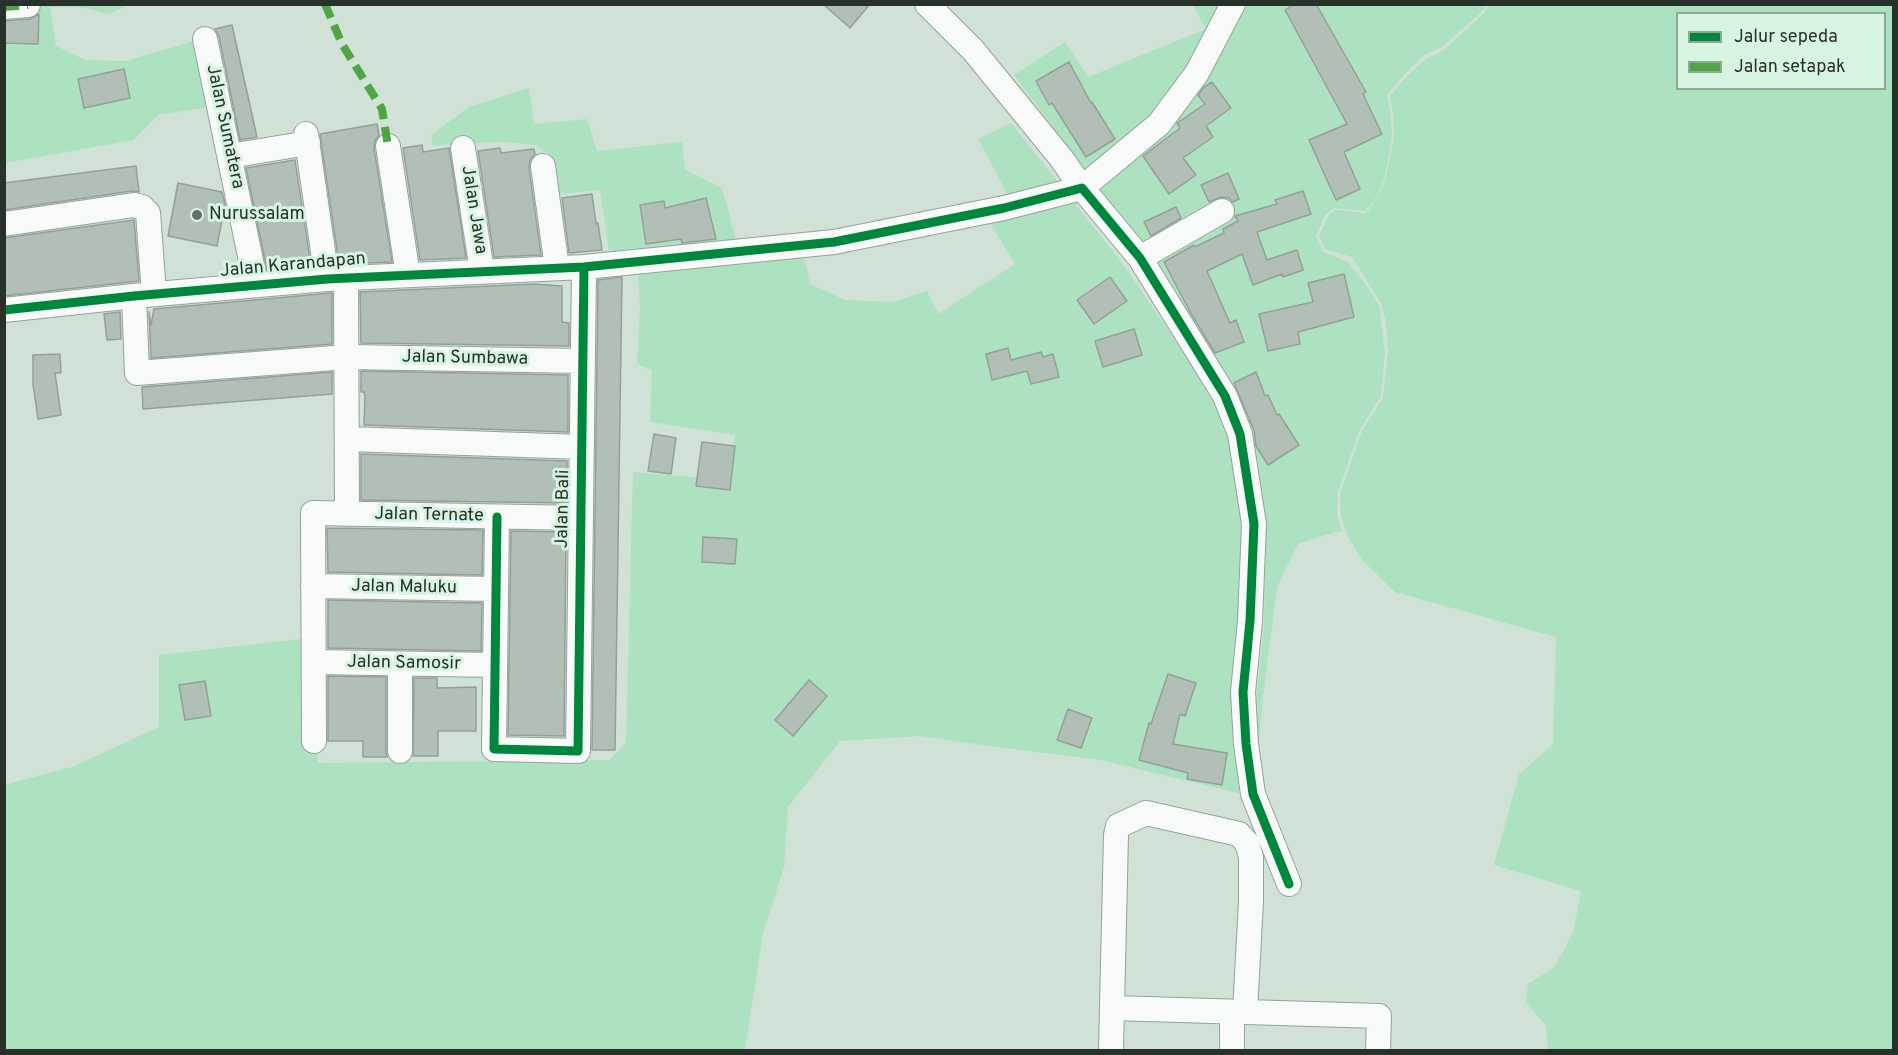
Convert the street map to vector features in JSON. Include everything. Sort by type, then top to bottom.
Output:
[{"type":"street","points":[[927,4],[973,50],[1140,258],[1225,396],[1240,434],[1254,524],[1250,621],[1243,692],[1246,744],[1253,794],[1289,884]]},
{"type":"street","points":[[1082,188],[1158,124],[1197,73],[1233,4]]},
{"type":"street","points":[[4,7],[28,5]]},
{"type":"street","name":"Jalan Sumatera","points":[[205,39],[256,285]]},
{"type":"street","points":[[230,156],[307,139],[336,278],[347,357],[347,514]]},
{"type":"street","points":[[388,146],[408,275]]},
{"type":"street","name":"Jalan Jawa","points":[[463,148],[483,271]]},
{"type":"street","points":[[543,166],[556,268]]},
{"type":"street","name":"Jalan Karandapan","points":[[4,310],[336,278],[584,267],[834,242],[1004,208],[1082,188]]},
{"type":"street","points":[[4,224],[134,205],[142,207],[148,213],[144,295]]},
{"type":"street","points":[[1140,258],[1222,211]]},
{"type":"street","name":"Jalan Bali","points":[[495,665],[494,749],[578,751],[584,267]]},
{"type":"street","name":"Jalan Sumbawa","points":[[144,295],[137,372],[347,357],[583,361]]},
{"type":"street","points":[[348,439],[582,447]]},
{"type":"street","name":"Jalan Ternate","points":[[313,586],[313,513],[581,518]]},
{"type":"street","points":[[495,665],[497,517]]},
{"type":"street","points":[[313,586],[314,741]]},
{"type":"street","name":"Jalan Maluku","points":[[313,586],[495,589]]},
{"type":"street","name":"Jalan Samosir","points":[[314,662],[495,665]]},
{"type":"street","points":[[400,664],[400,751]]},
{"type":"street","points":[[1111,1050],[1116,835],[1119,826],[1146,813],[1239,834],[1247,843],[1251,857],[1251,901],[1239,1012],[1232,1050]]},
{"type":"street","points":[[1112,1008],[1379,1017],[1378,1050]]},
{"type":"green space","points":[[5,5],[128,5],[110,14],[79,7],[50,7],[56,46],[85,60],[126,61],[198,40],[215,106],[158,115],[133,140],[5,163]]},
{"type":"green space","points":[[1193,5],[1485,5],[1485,9],[1442,47],[1424,55],[1387,95],[1392,137],[1384,180],[1373,203],[1365,211],[1334,208],[1325,215],[1316,237],[1323,252],[1348,262],[1379,305],[1385,352],[1381,396],[1359,431],[1338,492],[1337,515],[1342,531],[1298,544],[1277,587],[1259,742],[1252,741],[1264,624],[1266,522],[1250,427],[1229,380],[1156,265],[1014,75],[1065,42],[1088,77],[1206,29]]},
{"type":"green space","points":[[1487,5],[1893,5],[1893,1050],[1548,1050],[1546,1026],[1526,1003],[1528,984],[1553,968],[1566,947],[1574,929],[1581,891],[1494,865],[1519,774],[1553,744],[1556,637],[1395,592],[1362,560],[1347,535],[1341,515],[1340,494],[1362,431],[1383,398],[1388,351],[1386,322],[1381,303],[1352,257],[1325,249],[1319,236],[1328,216],[1335,210],[1365,214],[1373,205],[1385,181],[1394,138],[1390,96],[1426,59],[1444,50],[1487,10]]},
{"type":"green space","points":[[529,88],[534,124],[587,119],[597,151],[682,142],[685,170],[722,188],[738,246],[800,240],[810,284],[845,300],[893,302],[927,291],[938,314],[1015,264],[989,221],[1008,195],[978,139],[1011,123],[1122,263],[1212,393],[1227,434],[1243,520],[1242,794],[1101,760],[920,736],[840,741],[788,807],[784,867],[763,933],[745,1050],[5,1050],[4,785],[72,767],[159,727],[159,655],[318,637],[317,763],[610,760],[626,742],[633,472],[728,480],[735,435],[650,422],[652,370],[637,364],[640,310],[637,248],[609,251],[600,190],[559,194],[552,156],[536,145],[502,142],[433,146],[431,135],[469,107]]},
{"type":"building","points":[[823,4],[870,4],[850,28]]},
{"type":"building","points":[[1294,4],[1316,4],[1366,92],[1363,94],[1382,134],[1344,152],[1360,189],[1336,200],[1309,140],[1347,124],[1285,10]]},
{"type":"building","points":[[39,14],[38,44],[4,43],[4,21],[30,19]]},
{"type":"building","points":[[232,25],[257,137],[240,140],[219,36],[215,29]]},
{"type":"building","points":[[1069,62],[1091,103],[1115,139],[1086,157],[1052,103],[1049,105],[1036,81]]},
{"type":"building","points":[[124,69],[130,98],[84,108],[78,79]]},
{"type":"building","points":[[1212,82],[1231,108],[1206,126],[1213,137],[1183,158],[1196,175],[1169,194],[1143,156],[1180,128],[1177,123],[1205,104],[1198,95]]},
{"type":"building","points":[[377,124],[379,135],[374,148],[392,262],[339,264],[320,134]]},
{"type":"building","points":[[422,145],[423,152],[449,148],[466,258],[420,260],[403,148]]},
{"type":"building","points":[[500,148],[501,153],[534,149],[535,154],[530,160],[529,168],[541,255],[494,257],[478,151]]},
{"type":"building","points":[[295,160],[311,266],[267,270],[246,168]]},
{"type":"building","points":[[136,166],[139,192],[132,191],[4,210],[4,183]]},
{"type":"building","points":[[1228,173],[1239,199],[1233,202],[1229,198],[1221,197],[1209,202],[1201,185]]},
{"type":"building","name":"Nurussalam","points":[[178,183],[222,192],[225,204],[217,246],[168,236]]},
{"type":"building","points":[[1303,191],[1311,214],[1257,232],[1267,260],[1297,250],[1303,270],[1283,277],[1282,274],[1253,285],[1242,254],[1207,271],[1230,323],[1236,320],[1244,342],[1215,353],[1164,262],[1194,245],[1195,247],[1224,233],[1223,229],[1238,221],[1235,216],[1277,204],[1275,200]]},
{"type":"building","points":[[592,194],[602,250],[569,253],[562,198]]},
{"type":"building","points":[[706,198],[716,239],[682,243],[681,239],[646,244],[640,205],[664,201],[665,208]]},
{"type":"building","points":[[1176,207],[1181,218],[1151,236],[1144,222]]},
{"type":"building","points":[[134,220],[139,281],[4,296],[4,238]]},
{"type":"building","points":[[1344,274],[1354,317],[1298,332],[1300,344],[1268,351],[1259,314],[1313,302],[1308,283]]},
{"type":"building","points":[[622,277],[615,750],[592,750],[598,280]]},
{"type":"building","points":[[1110,277],[1127,301],[1094,324],[1077,300]]},
{"type":"building","points":[[534,284],[562,286],[562,322],[569,323],[569,346],[361,343],[360,292]]},
{"type":"building","points":[[332,293],[332,344],[151,358],[149,312],[151,325],[154,309]]},
{"type":"building","points":[[120,312],[121,339],[107,340],[104,314]]},
{"type":"building","points":[[1134,329],[1142,355],[1103,367],[1095,341]]},
{"type":"building","points":[[1008,348],[1011,360],[1041,352],[1043,357],[1053,354],[1059,377],[1031,384],[1027,371],[992,380],[986,354]]},
{"type":"building","points":[[60,354],[61,373],[55,373],[61,415],[38,419],[33,384],[33,355]]},
{"type":"building","points":[[361,371],[568,375],[568,432],[364,425],[365,396],[364,392],[361,392]]},
{"type":"building","points":[[332,372],[332,394],[143,409],[142,387]]},
{"type":"building","points":[[1256,372],[1265,396],[1268,395],[1277,415],[1279,414],[1299,445],[1268,465],[1256,446],[1254,430],[1234,383]]},
{"type":"building","points":[[654,434],[676,438],[671,474],[648,471]]},
{"type":"building","points":[[702,442],[735,446],[730,490],[696,486]]},
{"type":"building","points":[[361,454],[567,461],[567,503],[361,500]]},
{"type":"building","points":[[327,528],[483,530],[482,575],[328,572]]},
{"type":"building","points":[[511,531],[566,532],[564,736],[508,735]]},
{"type":"building","points":[[703,537],[737,539],[735,564],[702,562]]},
{"type":"building","points":[[328,600],[482,603],[481,651],[328,648]]},
{"type":"building","points":[[1168,674],[1196,683],[1185,716],[1180,714],[1173,744],[1227,753],[1222,785],[1187,779],[1188,773],[1139,760],[1149,723],[1151,724]]},
{"type":"building","points":[[328,676],[386,677],[387,757],[363,757],[363,741],[328,741]]},
{"type":"building","points":[[414,678],[437,678],[437,688],[476,687],[476,731],[438,731],[438,756],[413,756]]},
{"type":"building","points":[[809,680],[827,696],[793,736],[775,720]]},
{"type":"building","points":[[205,681],[211,716],[185,720],[179,685]]},
{"type":"building","points":[[1068,709],[1092,718],[1081,748],[1057,740]]},
{"type":"marked path","points":[[325,4],[342,44],[382,109],[388,146]]},
{"type":"marked path","points":[[4,7],[28,5]]},
{"type":"cycle path","points":[[4,310],[327,279],[584,267],[834,242],[1004,208],[1082,188],[1140,258],[1225,396],[1240,434],[1254,524],[1250,621],[1243,692],[1246,744],[1253,794],[1289,884]]},
{"type":"cycle path","points":[[497,517],[494,749],[578,751],[584,267]]},
{"type":"place","name":"Nurussalam","points":[[197,215]]}]
